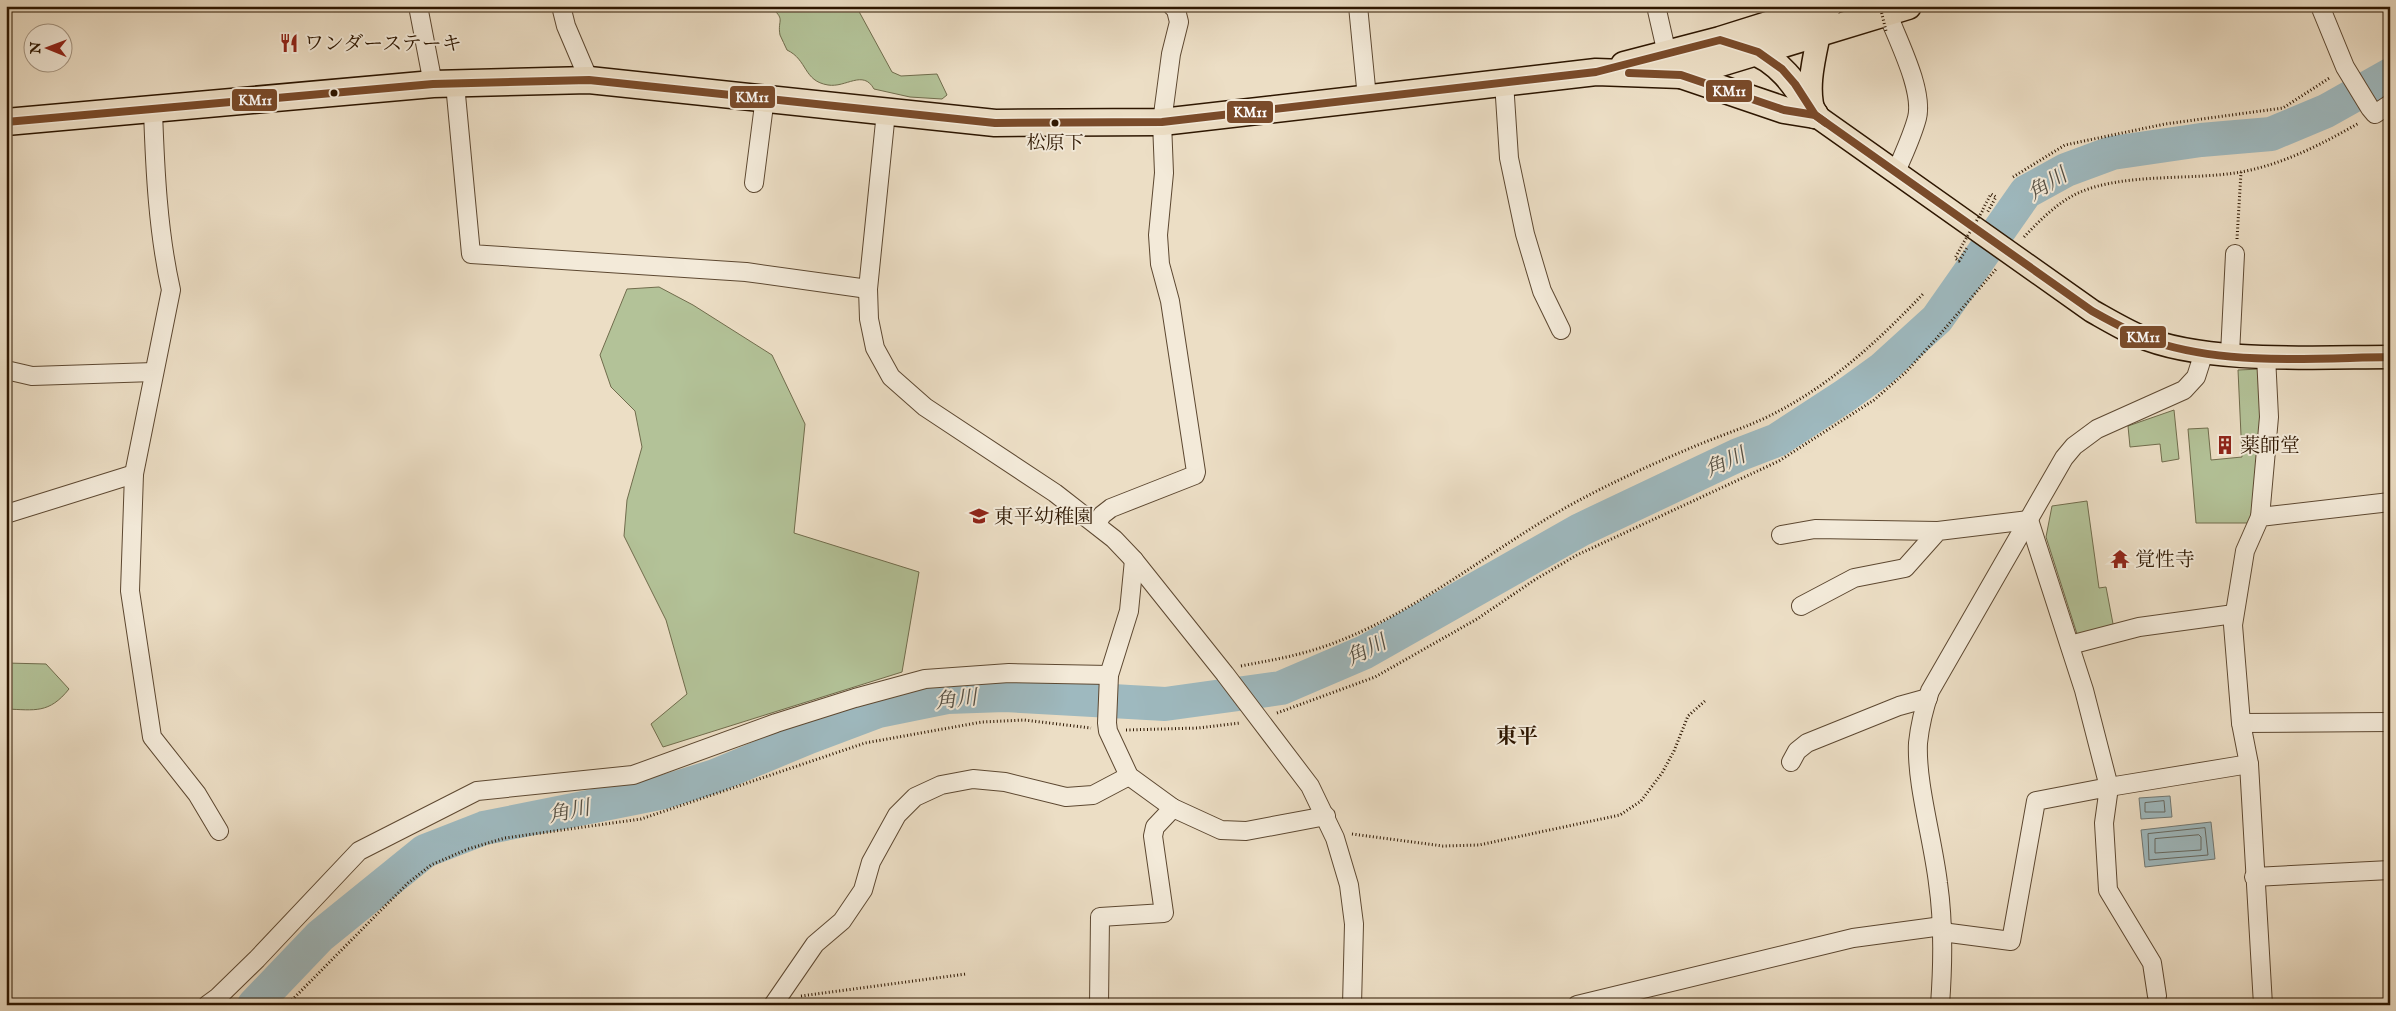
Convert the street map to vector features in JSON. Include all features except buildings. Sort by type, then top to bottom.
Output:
[{"type":"highway","points":[[6,122],[444,84],[589,80],[765,97],[996,123],[1162,122],[1596,72],[1824,13],[1890,14]]},
{"type":"highway","points":[[1681,75],[1758,52],[1824,13]]},
{"type":"highway","points":[[1720,40],[1758,52],[1782,69],[1795,84],[1815,116]]},
{"type":"highway","points":[[1596,72],[1681,75],[1784,110],[1815,116]]},
{"type":"main road","points":[[1824,13],[1810,92],[1815,116],[2092,311],[2141,337],[2204,352],[2266,356],[2390,357]]},
{"type":"street","points":[[418,6],[444,84],[471,254],[746,272],[868,289]]},
{"type":"street","points":[[561,6],[566,26],[589,80]]},
{"type":"street","points":[[1097,524],[1102,515],[1111,508],[1195,475],[1196,472],[1170,300],[1160,264],[1158,235],[1164,173],[1162,122],[1171,54],[1179,22],[1176,10],[1172,6]]},
{"type":"street","points":[[1358,6],[1366,98]]},
{"type":"street","points":[[1656,6],[1667,54]]},
{"type":"street","points":[[2320,6],[2347,70],[2372,111],[2390,104]]},
{"type":"street","points":[[1890,14],[1911,75],[1918,103],[1917,117],[1896,172]]},
{"type":"street","points":[[1504,82],[1509,158],[1525,234],[1542,291],[1561,330]]},
{"type":"street","points":[[754,182],[765,97]]},
{"type":"street","points":[[153,110],[154,152],[165,266],[171,290],[134,474],[130,591],[152,737],[196,794],[219,831]]},
{"type":"street","points":[[886,112],[868,289],[869,319],[875,348],[891,377],[925,408],[1055,493],[1097,524],[1134,560],[1310,786],[1326,816],[1342,856],[1353,908],[1352,1005]]},
{"type":"street","points":[[2230,354],[2236,254]]},
{"type":"street","points":[[1940,1005],[1942,929],[1939,886],[1919,760],[1922,717],[1928,698],[1943,666],[2064,458],[2074,446],[2097,429],[2184,390],[2196,377],[2204,352]]},
{"type":"street","points":[[2263,1005],[2254,877],[2249,764],[2241,723],[2233,625],[2245,551],[2260,517],[2269,417],[2266,356]]},
{"type":"street","points":[[6,370],[32,376],[154,372]]},
{"type":"street","points":[[6,514],[134,474]]},
{"type":"street","points":[[2260,517],[2390,502]]},
{"type":"street","points":[[1781,535],[1815,529],[1938,531],[2029,520]]},
{"type":"street","points":[[2029,520],[2084,690],[2108,788],[2104,823],[2108,890],[2152,963],[2156,996]]},
{"type":"street","points":[[1801,606],[1854,578],[1905,568],[1938,531]]},
{"type":"street","points":[[1134,560],[1129,611],[1121,643],[1109,677],[1107,727],[1129,776],[1173,808],[1206,824],[1233,832],[1326,816]]},
{"type":"street","points":[[2070,645],[2139,628],[2234,614]]},
{"type":"street","points":[[207,1005],[218,998],[263,953],[359,851],[478,791],[634,775],[776,723],[855,698],[925,679],[1009,672],[1109,677]]},
{"type":"street","points":[[1791,762],[1797,751],[1807,743],[1899,706],[1928,698]]},
{"type":"street","points":[[2241,723],[2390,722]]},
{"type":"street","points":[[1577,1005],[1853,938],[1942,929],[2011,941],[2036,801],[2249,764]]},
{"type":"street","points":[[774,1002],[815,944],[842,921],[863,890],[871,862],[897,815],[915,797],[941,785],[973,779],[1005,782],[1066,797],[1093,795],[1129,776]]},
{"type":"street","points":[[1099,1005],[1100,917],[1164,913],[1153,836],[1155,827],[1173,808]]},
{"type":"street","points":[[2254,877],[2390,870]]},
{"type":"path","points":[[2013,177],[2065,145],[2164,124],[2283,108],[2347,70]]},
{"type":"path","points":[[287,1005],[408,883],[431,865],[468,849],[505,838],[641,820],[864,743],[942,728],[982,722],[1024,720],[1107,727],[1198,728],[1256,717],[1375,677],[1477,619],[1536,579],[1576,556],[1779,461],[1874,400],[1906,372],[2010,253],[2033,228],[2060,204],[2094,188],[2241,172],[2313,149],[2372,111]]},
{"type":"path","points":[[2236,254],[2241,172]]},
{"type":"path","points":[[1976,228],[1959,261],[1955,258],[1976,228],[1996,197],[1991,194],[1976,228]]},
{"type":"path","points":[[1223,672],[1300,654],[1361,631],[1444,585],[1565,508],[1692,447],[1776,413],[1805,396],[1845,367],[1890,328],[1924,293]]},
{"type":"path","points":[[1335,838],[1362,833],[1443,846],[1479,845],[1620,815],[1641,801],[1662,772],[1674,751],[1688,716],[1706,700]]},
{"type":"path","points":[[722,1005],[774,1002],[966,974]]},
{"type":"green space","points":[[769,6],[856,6],[892,72],[901,76],[937,74],[947,95],[942,99],[910,97],[874,89],[865,80],[835,85],[820,83],[810,75],[794,54],[787,50],[780,35],[780,17]]},
{"type":"green space","points":[[659,287],[693,305],[772,355],[805,424],[794,533],[919,572],[902,672],[663,747],[651,724],[687,694],[666,620],[624,536],[627,500],[642,447],[635,411],[611,387],[600,355],[627,289]]},
{"type":"green space","points":[[2261,369],[2265,418],[2253,523],[2196,523],[2188,429],[2208,428],[2211,460],[2242,457],[2238,370]]},
{"type":"green space","points":[[2174,410],[2179,459],[2162,462],[2160,444],[2130,447],[2128,426]]},
{"type":"green space","points":[[2087,501],[2099,588],[2106,587],[2114,629],[2078,637],[2046,537],[2052,506]]},
{"type":"green space","points":[[6,663],[46,664],[69,689],[55,703],[48,707],[33,710],[6,709]]},
{"type":"water","points":[[2170,796],[2172,817],[2141,819],[2139,798]]},
{"type":"water","points":[[2211,822],[2215,859],[2145,867],[2141,830]]},
{"type":"waterway","name":"角川","points":[[254,1005],[320,936],[425,851],[484,828],[664,792],[715,776],[878,711],[947,697],[1005,695],[1165,704],[1281,688],[1365,652],[1580,530],[1738,455],[1777,440],[1846,395],[1882,369],[1937,319],[2026,192],[2066,170],[2112,153],[2201,140],[2271,134],[2326,111],[2390,75]]},
{"type":"transit line","name":"KM11","points":[[6,122],[433,84],[589,80],[995,123],[1162,122],[1596,72],[1720,40],[1758,52],[1782,69],[1795,84],[1815,115],[2092,311],[2127,330],[2165,345],[2192,351],[2248,358],[2390,357]]},
{"type":"transit line","name":"KM11","points":[[1629,73],[1681,75],[1784,110],[1815,115],[1826,123]]},
{"type":"place","name":"ワンダーステーキ","points":[[289,43]]},
{"type":"place","name":"松原下","points":[[1055,123]]},
{"type":"place","name":"薬師堂","points":[[2225,445]]},
{"type":"place","name":"東平幼稚園","points":[[979,516]]},
{"type":"place","name":"覚性寺","points":[[2120,559]]},
{"type":"district","name":"東平","points":[[1517,736]]}]
